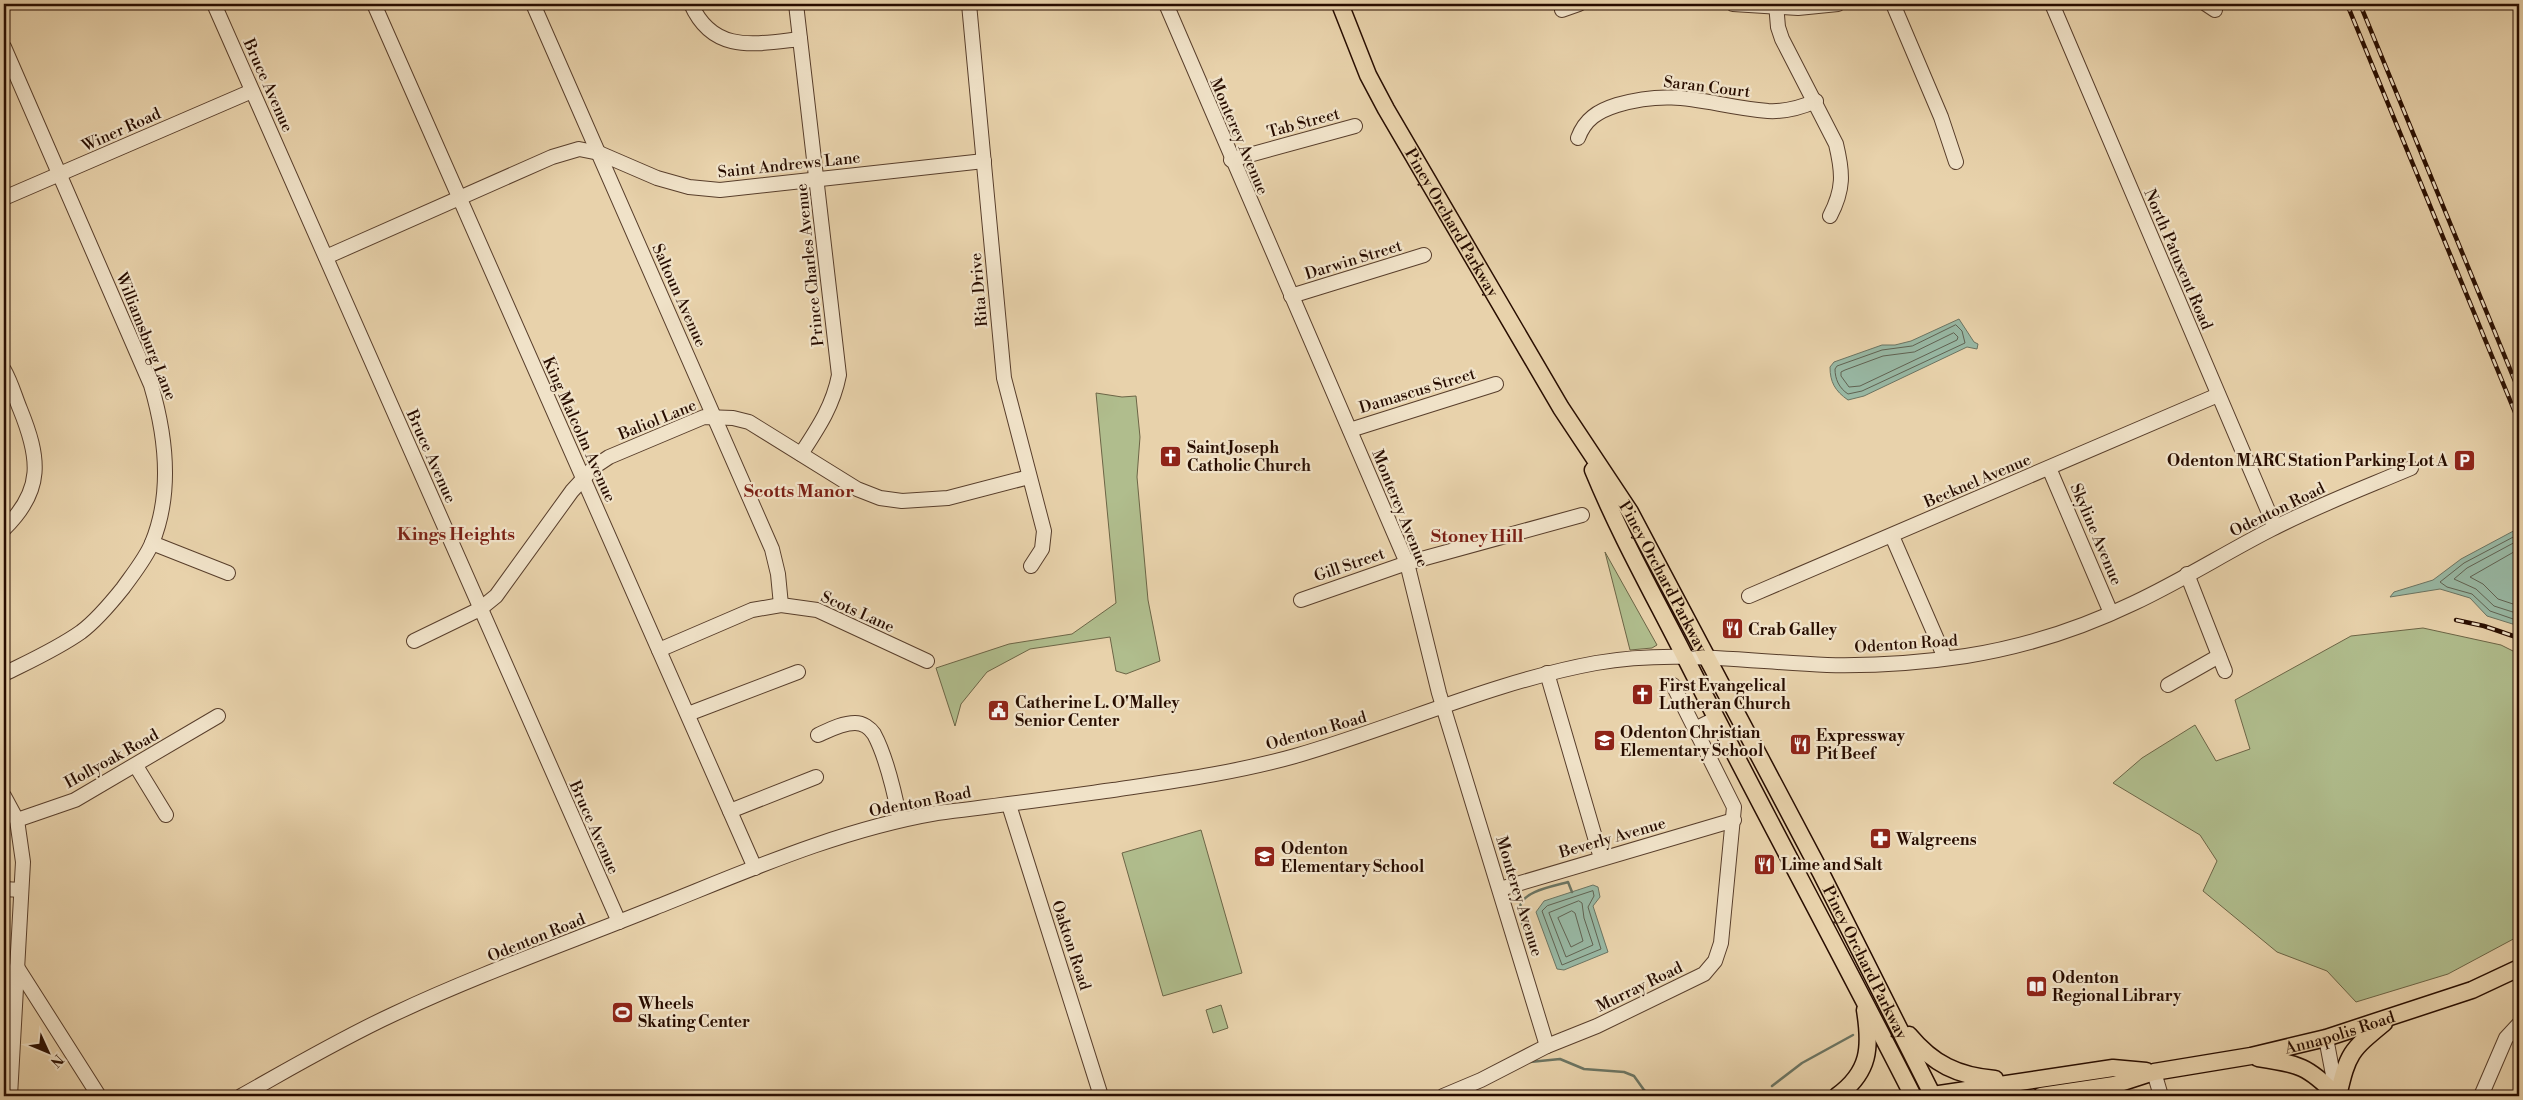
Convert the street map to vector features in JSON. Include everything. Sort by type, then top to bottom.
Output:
[{"type":"main road","name":"Piney Orchard Parkway","points":[[1340,4],[1368,75],[1386,109],[1578,435],[1630,512],[1821,873],[1892,1013],[1930,1096]]},
{"type":"main road","name":"Piney Orchard Parkway","points":[[1578,435],[1614,520],[1715,719],[1914,1096]]},
{"type":"main road","name":"Annapolis Road","points":[[2041,1096],[2066,1094],[2114,1085],[2154,1072],[2251,1056],[2326,1038],[2472,990],[2519,968]]},
{"type":"main road","points":[[1837,1096],[1856,1079],[1867,1055],[1868,1031],[1862,995]]},
{"type":"main road","points":[[1892,1013],[1920,1049],[1943,1066],[1976,1078],[2025,1081]]},
{"type":"main road","points":[[2251,1056],[2296,1064],[2308,1070],[2337,1096],[2348,1059],[2354,1048],[2391,1017]]},
{"type":"main road","name":"Annapolis Road","points":[[1930,1096],[2113,1068],[2154,1072]]},
{"type":"street","name":"Bruce Avenue","points":[[214,4],[619,922]]},
{"type":"street","name":"King Malcolm Avenue","points":[[374,4],[755,868]]},
{"type":"street","name":"Saltoun Avenue","points":[[533,4],[772,548],[778,574],[781,605]]},
{"type":"street","points":[[691,4],[705,25],[717,36],[732,42],[753,44],[800,39]]},
{"type":"street","name":"Prince Charles Avenue","points":[[796,4],[839,375],[828,413],[801,454]]},
{"type":"street","name":"Rita Drive","points":[[969,4],[1004,378],[1028,476],[1044,531],[1042,549],[1031,566]]},
{"type":"street","name":"Monterey Avenue","points":[[1166,4],[1407,563],[1439,694],[1444,704],[1547,1046]]},
{"type":"street","points":[[1562,10],[1579,4]]},
{"type":"street","points":[[1733,4],[1818,7],[1838,4]]},
{"type":"street","points":[[1893,4],[1941,117],[1956,162]]},
{"type":"street","name":"North Patuxent Road","points":[[2052,4],[2275,527]]},
{"type":"street","points":[[1776,5],[1782,39],[1816,101],[1836,144],[1840,162],[1841,189],[1830,216]]},
{"type":"street","name":"Williamsburg Lane","points":[[4,47],[152,385],[162,421],[166,470],[162,507],[152,543],[132,576],[110,604],[83,631],[58,648],[4,674]]},
{"type":"street","name":"Winer Road","points":[[4,198],[60,176],[252,91]]},
{"type":"street","name":"Saran Court","points":[[1578,138],[1587,120],[1597,113],[1634,100],[1652,97],[1694,98],[1768,111],[1791,110],[1816,101]]},
{"type":"street","name":"Tab Street","points":[[1232,160],[1355,126]]},
{"type":"street","name":"Saint Andrews Lane","points":[[326,256],[552,156],[579,149],[599,152],[657,178],[689,187],[720,190],[984,161]]},
{"type":"street","name":"Darwin Street","points":[[1292,296],[1424,255]]},
{"type":"street","points":[[4,370],[35,450],[35,470],[32,490],[25,504],[4,529]]},
{"type":"street","name":"Damascus Street","points":[[1350,430],[1496,384]]},
{"type":"street","name":"Becknel Avenue","points":[[1749,596],[2218,395]]},
{"type":"street","name":"Baliol Lane","points":[[414,641],[480,609],[496,596],[582,478],[609,458],[704,417],[733,418],[749,422],[857,489],[880,498],[902,501],[948,498],[1028,476]]},
{"type":"street","name":"Skyline Avenue","points":[[2050,468],[2111,613]]},
{"type":"street","name":"Odenton Road","points":[[241,1096],[318,1052],[395,1014],[619,922],[832,839],[900,820],[1207,776],[1293,756],[1379,729],[1444,704],[1547,673],[1600,662],[1684,656],[1831,665],[1879,664],[1982,653],[2021,644],[2111,613],[2275,527],[2411,468]]},
{"type":"street","name":"Gill Street","points":[[1300,600],[1407,563],[1582,515]]},
{"type":"street","points":[[1892,536],[1945,658]]},
{"type":"street","points":[[152,543],[228,573]]},
{"type":"street","points":[[2187,574],[2225,671]]},
{"type":"street","name":"Scots Lane","points":[[659,650],[752,610],[781,605],[800,606],[817,610],[927,661]]},
{"type":"street","points":[[2168,685],[2219,656]]},
{"type":"street","points":[[688,714],[798,672]]},
{"type":"street","points":[[1547,673],[1601,858]]},
{"type":"street","name":"Murray Road","points":[[1443,1096],[1481,1080],[1547,1046],[1597,1026],[1704,974],[1715,960],[1722,943],[1734,807],[1674,685]]},
{"type":"street","name":"Hollyoak Road","points":[[17,820],[75,800],[136,766],[218,716]]},
{"type":"street","points":[[1695,729],[1715,719]]},
{"type":"street","points":[[818,735],[845,724],[856,723],[866,725],[874,734],[894,794],[900,820]]},
{"type":"street","points":[[136,766],[166,815]]},
{"type":"street","points":[[730,811],[816,777]]},
{"type":"street","points":[[4,796],[17,820],[23,862],[10,1096]]},
{"type":"street","name":"Oakton Road","points":[[1009,804],[1101,1096]]},
{"type":"street","name":"Beverly Avenue","points":[[1500,889],[1734,820]]},
{"type":"street","points":[[4,889],[21,890]]},
{"type":"street","points":[[17,967],[99,1096]]},
{"type":"street","points":[[2480,1096],[2506,1038],[2519,1024]]},
{"type":"street","points":[[2326,1038],[2337,1096]]},
{"type":"street","points":[[2154,1072],[2161,1096]]},
{"type":"shaded area","points":[[1096,393],[1122,397],[1136,396],[1140,437],[1137,477],[1148,600],[1160,661],[1126,674],[1116,671],[1110,637],[1030,649],[987,672],[961,704],[955,726],[936,668],[1009,644],[1072,634],[1116,603]]},
{"type":"shaded area","points":[[1605,552],[1657,645],[1652,648],[1630,650]]},
{"type":"shaded area","points":[[2423,628],[2501,645],[2519,654],[2519,936],[2448,974],[2356,1002],[2327,971],[2277,952],[2203,891],[2217,861],[2200,835],[2113,783],[2142,758],[2195,725],[2216,761],[2250,749],[2235,700],[2351,636]]},
{"type":"shaded area","points":[[1201,830],[1242,973],[1163,996],[1122,853]]},
{"type":"shaded area","points":[[1221,1005],[1228,1028],[1213,1033],[1206,1010]]},
{"type":"water","points":[[1959,319],[1974,342],[1978,344],[1977,349],[1967,347],[1864,396],[1848,400],[1834,386],[1830,367],[1834,362],[1882,345],[1895,345],[1911,341]]},
{"type":"water","points":[[2519,528],[2519,626],[2487,616],[2470,598],[2440,589],[2390,597],[2394,592],[2433,580],[2461,559]]},
{"type":"water","points":[[1593,885],[1598,887],[1600,897],[1593,906],[1608,952],[1564,970],[1557,969],[1536,912],[1544,901]]},
{"type":"waterway","points":[[1529,943],[1520,916],[1522,901],[1540,890],[1568,882],[1572,892]]},
{"type":"waterway","points":[[1772,1086],[1802,1063],[1853,1035]]},
{"type":"waterway","points":[[1530,1062],[1560,1059],[1584,1069],[1624,1072],[1634,1076],[1644,1090],[1652,1096]]},
{"type":"waterway","points":[[1738,1096],[1750,1092]]},
{"type":"railway","points":[[2347,4],[2519,422]]},
{"type":"railway","points":[[2360,4],[2519,391]]},
{"type":"railway","points":[[2456,620],[2484,626],[2519,638]]},
{"type":"place","name":"Saint Joseph Catholic Church","points":[[1171,456]]},
{"type":"place","name":"Odenton MARC Station Parking Lot A","points":[[2464,460]]},
{"type":"place","name":"Crab Galley","points":[[1732,629]]},
{"type":"place","name":"First Evangelical Lutheran Church","points":[[1643,694]]},
{"type":"place","name":"Catherine L. O'Malley Senior Center","points":[[999,711]]},
{"type":"place","name":"Odenton Christian Elementary School","points":[[1604,741]]},
{"type":"place","name":"Expressway Pit Beef","points":[[1800,744]]},
{"type":"place","name":"Walgreens","points":[[1880,839]]},
{"type":"place","name":"Odenton Elementary School","points":[[1265,857]]},
{"type":"place","name":"Lime and Salt","points":[[1765,864]]},
{"type":"place","name":"Odenton Regional Library","points":[[2036,986]]},
{"type":"place","name":"Wheels Skating Center","points":[[622,1012]]},
{"type":"district","name":"Scotts Manor","points":[[799,491]]},
{"type":"district","name":"Kings Heights","points":[[456,534]]},
{"type":"district","name":"Stoney Hill","points":[[1477,536]]}]
